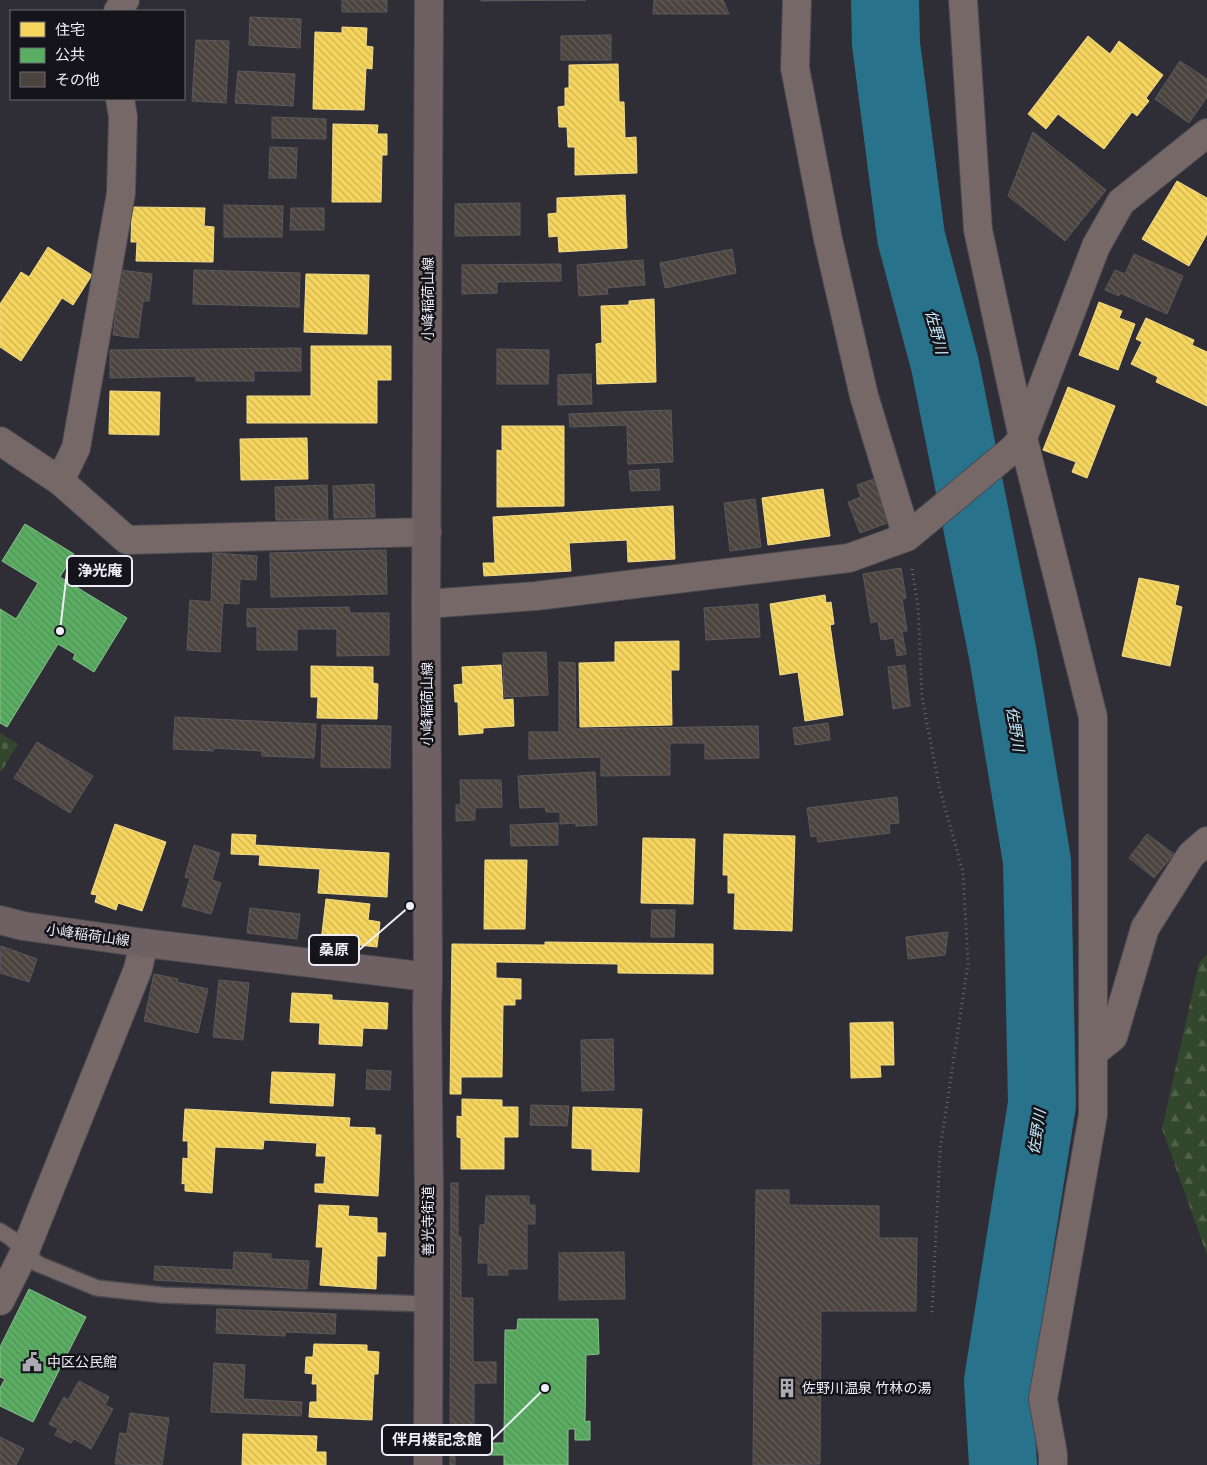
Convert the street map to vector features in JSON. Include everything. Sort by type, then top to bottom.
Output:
[{"type":"main road","name":"小峰稲荷山線","points":[[0,920],[23,926],[144,943],[428,977],[426,604],[429,0]]},
{"type":"main road","name":"善光寺街道","points":[[428,977],[428,1465]]},
{"type":"street","points":[[798,0],[795,68],[828,239],[864,396],[912,534]]},
{"type":"street","points":[[963,0],[978,230],[1018,443],[1093,717],[1093,1115],[1043,1399],[1053,1454],[1053,1465]]},
{"type":"street","points":[[60,481],[76,448],[120,193],[123,117],[120,100]]},
{"type":"street","points":[[426,604],[536,596],[849,558],[912,534],[1018,443],[1096,246],[1121,202],[1207,133]]},
{"type":"street","points":[[0,440],[60,481],[127,540],[427,532]]},
{"type":"street","points":[[1093,1053],[1113,1037],[1146,928],[1191,855],[1207,841]]},
{"type":"street","points":[[0,1301],[25,1250],[138,970],[144,943]]},
{"type":"lane","points":[[0,1231],[25,1250],[38,1264],[97,1288],[162,1295],[428,1304]]},
{"type":"path","points":[[912,534],[918,606],[922,697],[939,786],[963,872],[968,964],[940,1150],[932,1314]]},
{"type":"green space","points":[[0,733],[18,744],[1,772],[0,771]]},
{"type":"green space","points":[[1207,954],[1207,1255],[1162,1129],[1199,963]]},
{"type":"building: 住宅","points":[[342,27],[367,28],[366,46],[373,47],[372,69],[366,68],[364,110],[313,109],[315,32],[342,33]]},
{"type":"building: 住宅","points":[[1088,36],[1110,54],[1119,41],[1163,75],[1146,98],[1149,101],[1137,116],[1132,112],[1104,149],[1058,114],[1046,129],[1028,114]]},
{"type":"building: 住宅","points":[[618,64],[619,102],[624,102],[625,138],[636,137],[637,173],[575,175],[575,147],[568,147],[567,127],[559,127],[558,107],[565,106],[565,88],[569,88],[569,65]]},
{"type":"building: 住宅","points":[[333,124],[378,125],[377,134],[387,134],[387,155],[382,155],[381,202],[332,202]]},
{"type":"building: 住宅","points":[[1177,181],[1207,198],[1207,234],[1189,266],[1142,239]]},
{"type":"building: 住宅","points":[[625,195],[627,248],[559,252],[558,236],[549,237],[548,214],[557,213],[557,198]]},
{"type":"building: 住宅","points":[[132,207],[205,208],[204,226],[214,227],[213,262],[136,261],[137,242],[131,242]]},
{"type":"building: 住宅","points":[[48,247],[92,275],[73,305],[62,298],[21,361],[0,347],[0,304],[21,272],[29,277]]},
{"type":"building: 住宅","points":[[306,274],[369,275],[367,334],[304,332]]},
{"type":"building: 住宅","points":[[654,299],[656,382],[597,384],[596,344],[602,343],[601,306],[629,305],[629,301]]},
{"type":"building: 住宅","points":[[1099,302],[1122,311],[1119,318],[1135,324],[1118,370],[1079,355]]},
{"type":"building: 住宅","points":[[1146,318],[1194,340],[1192,345],[1207,352],[1207,406],[1156,382],[1158,377],[1131,364],[1142,342],[1136,339]]},
{"type":"building: 住宅","points":[[311,346],[391,346],[391,380],[377,380],[377,423],[247,423],[247,396],[311,396]]},
{"type":"building: 住宅","points":[[1068,387],[1115,406],[1087,478],[1072,472],[1076,462],[1043,450]]},
{"type":"building: 住宅","points":[[110,391],[160,392],[159,435],[109,434]]},
{"type":"building: 住宅","points":[[502,426],[564,426],[564,506],[497,507],[497,450],[502,451]]},
{"type":"building: 住宅","points":[[307,438],[308,479],[241,480],[240,439]]},
{"type":"building: 住宅","points":[[823,489],[830,536],[768,545],[762,498]]},
{"type":"building: 住宅","points":[[673,506],[675,559],[628,562],[627,540],[569,543],[571,571],[484,576],[483,563],[495,563],[493,517]]},
{"type":"building: 住宅","points":[[1139,578],[1179,586],[1175,605],[1182,607],[1170,666],[1122,656]]},
{"type":"building: 住宅","points":[[825,595],[826,603],[831,602],[834,624],[830,625],[843,715],[805,721],[798,672],[780,675],[770,604]]},
{"type":"building: 住宅","points":[[679,641],[679,670],[671,670],[672,725],[580,727],[579,663],[615,662],[615,642]]},
{"type":"building: 住宅","points":[[501,665],[503,700],[513,699],[514,726],[483,728],[483,733],[459,735],[458,702],[455,702],[454,685],[463,684],[462,667]]},
{"type":"building: 住宅","points":[[311,666],[373,667],[373,683],[378,684],[377,719],[317,718],[318,697],[311,697]]},
{"type":"building: 住宅","points":[[115,824],[166,842],[142,911],[118,903],[116,910],[95,902],[97,895],[91,894]]},
{"type":"building: 住宅","points":[[232,834],[256,835],[255,845],[389,853],[387,897],[318,893],[320,869],[259,865],[260,855],[231,854]]},
{"type":"building: 住宅","points":[[724,834],[795,836],[792,931],[734,929],[735,893],[728,893],[728,875],[723,875]]},
{"type":"building: 住宅","points":[[643,838],[695,839],[693,904],[641,903]]},
{"type":"building: 住宅","points":[[485,860],[527,860],[525,929],[484,929]]},
{"type":"building: 住宅","points":[[326,899],[370,904],[368,920],[380,922],[377,947],[321,941]]},
{"type":"building: 住宅","points":[[545,942],[713,944],[713,974],[618,973],[618,964],[496,962],[496,978],[521,979],[521,999],[515,999],[515,1005],[503,1005],[502,1077],[461,1077],[461,1094],[450,1094],[452,944],[545,945]]},
{"type":"building: 住宅","points":[[292,993],[332,995],[332,1000],[388,1003],[387,1029],[363,1028],[362,1046],[319,1044],[320,1023],[290,1022]]},
{"type":"building: 住宅","points":[[893,1022],[894,1065],[880,1065],[881,1077],[851,1078],[850,1023]]},
{"type":"building: 住宅","points":[[272,1072],[335,1074],[333,1106],[270,1103]]},
{"type":"building: 住宅","points":[[462,1099],[502,1100],[502,1107],[518,1107],[518,1137],[504,1137],[504,1169],[461,1169],[461,1138],[457,1137],[457,1116],[462,1117]]},
{"type":"building: 住宅","points":[[573,1107],[642,1109],[639,1172],[592,1170],[592,1149],[572,1148]]},
{"type":"building: 住宅","points":[[185,1109],[350,1118],[349,1127],[375,1128],[375,1135],[381,1135],[378,1196],[315,1192],[315,1184],[324,1184],[326,1156],[316,1156],[317,1143],[264,1140],[263,1149],[215,1147],[212,1193],[185,1191],[185,1183],[182,1184],[183,1158],[188,1159],[188,1141],[183,1141]]},
{"type":"building: 住宅","points":[[319,1205],[349,1206],[348,1216],[377,1218],[377,1233],[386,1233],[385,1256],[377,1256],[376,1289],[320,1285],[323,1247],[316,1247]]},
{"type":"building: 住宅","points":[[314,1344],[367,1345],[367,1351],[379,1352],[378,1374],[374,1374],[372,1420],[309,1417],[310,1402],[317,1402],[317,1384],[312,1384],[313,1374],[305,1373],[306,1357],[313,1357]]},
{"type":"building: 住宅","points":[[243,1434],[317,1436],[316,1452],[326,1452],[326,1465],[242,1465]]},
{"type":"building: 公共","points":[[25,524],[74,554],[60,577],[127,618],[94,672],[73,659],[75,654],[58,644],[7,727],[0,723],[0,609],[16,619],[38,583],[2,561]]},
{"type":"building: 公共","name":"中区公民館","points":[[29,1289],[86,1317],[33,1422],[0,1406],[0,1388],[5,1379],[0,1377],[0,1347]]},
{"type":"building: 公共","points":[[518,1319],[598,1319],[599,1354],[586,1355],[585,1422],[590,1421],[590,1440],[575,1440],[575,1429],[568,1429],[568,1465],[504,1465],[504,1455],[483,1455],[483,1443],[504,1443],[505,1330],[517,1330]]},
{"type":"building: その他","points":[[342,0],[387,0],[387,12],[342,12]]},
{"type":"building: その他","points":[[481,0],[586,0],[481,1]]},
{"type":"building: その他","points":[[654,0],[723,0],[729,14],[653,14]]},
{"type":"building: その他","points":[[250,17],[301,19],[300,48],[249,45]]},
{"type":"building: その他","points":[[611,35],[611,60],[561,60],[561,36]]},
{"type":"building: その他","points":[[196,40],[229,41],[226,103],[192,101]]},
{"type":"building: その他","points":[[1180,61],[1207,79],[1207,97],[1189,123],[1155,99]]},
{"type":"building: その他","points":[[238,71],[295,74],[293,106],[235,103]]},
{"type":"building: その他","points":[[272,117],[326,119],[326,139],[272,138]]},
{"type":"building: その他","points":[[1033,132],[1106,190],[1065,241],[1008,196]]},
{"type":"building: その他","points":[[270,147],[297,148],[296,178],[269,178]]},
{"type":"building: その他","points":[[520,203],[520,235],[455,236],[455,204]]},
{"type":"building: その他","points":[[224,205],[283,206],[282,237],[224,237]]},
{"type":"building: その他","points":[[291,208],[324,208],[324,230],[290,230]]},
{"type":"building: その他","points":[[732,249],[736,273],[665,288],[660,263]]},
{"type":"building: その他","points":[[1134,254],[1183,276],[1167,314],[1120,293],[1119,296],[1105,290],[1115,270],[1125,274]]},
{"type":"building: その他","points":[[643,260],[645,285],[607,288],[608,294],[579,296],[577,265]]},
{"type":"building: その他","points":[[561,264],[561,281],[497,282],[497,293],[462,294],[462,265]]},
{"type":"building: その他","points":[[121,270],[152,274],[149,301],[143,301],[138,338],[113,335]]},
{"type":"building: その他","points":[[194,270],[300,273],[299,307],[193,304]]},
{"type":"building: その他","points":[[301,348],[301,371],[254,371],[254,381],[196,381],[196,376],[110,378],[110,350]]},
{"type":"building: その他","points":[[497,349],[549,350],[548,384],[497,384]]},
{"type":"building: その他","points":[[591,374],[592,404],[558,405],[558,375]]},
{"type":"building: その他","points":[[671,410],[673,462],[628,464],[627,425],[570,427],[569,414]]},
{"type":"building: その他","points":[[659,469],[660,490],[631,491],[629,471]]},
{"type":"building: その他","points":[[874,479],[890,522],[860,533],[848,502],[861,497],[857,485]]},
{"type":"building: その他","points":[[374,484],[375,517],[334,518],[333,486]]},
{"type":"building: その他","points":[[327,485],[328,519],[276,520],[275,487]]},
{"type":"building: その他","points":[[755,499],[761,547],[730,551],[724,503]]},
{"type":"building: その他","points":[[386,550],[387,594],[271,597],[270,553]]},
{"type":"building: その他","points":[[213,553],[257,556],[256,580],[240,579],[239,604],[223,603],[220,652],[187,650],[190,600],[211,602]]},
{"type":"building: その他","points":[[901,568],[906,598],[902,599],[907,631],[902,631],[906,654],[897,656],[894,638],[881,640],[878,621],[871,623],[863,574]]},
{"type":"building: その他","points":[[758,604],[760,637],[706,640],[704,608]]},
{"type":"building: その他","points":[[349,607],[350,613],[389,613],[389,655],[337,656],[337,629],[297,629],[297,650],[257,650],[257,626],[247,627],[247,609]]},
{"type":"building: その他","points":[[546,652],[548,695],[504,697],[503,653]]},
{"type":"building: その他","points":[[559,662],[575,663],[576,729],[758,726],[759,758],[705,759],[705,743],[670,743],[670,775],[601,776],[601,757],[529,759],[529,732],[559,732]]},
{"type":"building: その他","points":[[905,665],[910,706],[893,709],[888,667]]},
{"type":"building: その他","points":[[175,717],[316,724],[314,758],[262,756],[262,751],[214,748],[213,751],[173,749]]},
{"type":"building: その他","points":[[828,723],[830,740],[795,745],[793,728]]},
{"type":"building: その他","points":[[322,725],[391,726],[390,768],[321,767]]},
{"type":"building: その他","points":[[37,742],[93,776],[70,813],[14,778]]},
{"type":"building: その他","points":[[595,772],[597,825],[576,826],[576,823],[560,824],[560,812],[546,812],[545,807],[520,808],[518,776]]},
{"type":"building: その他","points":[[460,780],[501,780],[502,807],[475,808],[475,820],[456,821],[456,805],[461,805]]},
{"type":"building: その他","points":[[897,797],[899,823],[889,824],[890,833],[818,842],[817,836],[811,837],[807,808]]},
{"type":"building: その他","points":[[558,823],[558,845],[511,846],[510,825]]},
{"type":"building: その他","points":[[1147,834],[1174,854],[1154,878],[1129,858]]},
{"type":"building: その他","points":[[194,845],[220,853],[212,880],[221,883],[211,914],[182,906],[190,878],[185,877]]},
{"type":"building: その他","points":[[250,908],[300,914],[297,939],[247,933]]},
{"type":"building: その他","points":[[652,910],[675,910],[674,937],[651,937]]},
{"type":"building: その他","points":[[948,932],[945,955],[908,959],[906,937]]},
{"type":"building: その他","points":[[1,946],[37,959],[29,982],[0,973]]},
{"type":"building: その他","points":[[154,974],[178,979],[177,982],[208,989],[198,1033],[144,1021]]},
{"type":"building: その他","points":[[219,980],[249,983],[243,1040],[213,1037]]},
{"type":"building: その他","points":[[613,1039],[614,1090],[582,1091],[581,1040]]},
{"type":"building: その他","points":[[367,1070],[391,1071],[390,1090],[366,1089]]},
{"type":"building: その他","points":[[531,1105],[569,1106],[567,1126],[530,1125]]},
{"type":"building: その他","points":[[451,1183],[458,1183],[458,1237],[461,1237],[461,1298],[473,1298],[473,1362],[496,1362],[496,1383],[474,1383],[474,1450],[455,1451],[455,1465],[450,1465]]},
{"type":"building: その他","name":"佐野川温泉 竹林の湯","points":[[756,1190],[789,1190],[789,1205],[879,1206],[879,1238],[917,1238],[916,1311],[821,1311],[820,1464],[753,1465]]},
{"type":"building: その他","points":[[486,1196],[529,1196],[529,1205],[535,1205],[535,1224],[527,1224],[527,1269],[507,1269],[508,1275],[488,1275],[488,1263],[478,1263],[480,1225],[485,1225]]},
{"type":"building: その他","points":[[234,1252],[271,1254],[271,1259],[309,1261],[307,1289],[154,1280],[155,1266],[233,1270]]},
{"type":"building: その他","points":[[624,1252],[625,1299],[559,1300],[559,1253]]},
{"type":"building: その他","points":[[217,1309],[336,1314],[335,1334],[285,1332],[285,1336],[216,1333]]},
{"type":"building: その他","points":[[214,1363],[245,1365],[243,1399],[302,1402],[301,1416],[211,1412]]},
{"type":"building: その他","points":[[79,1381],[109,1397],[105,1405],[113,1409],[91,1449],[74,1439],[71,1443],[55,1435],[58,1429],[49,1424],[64,1397],[68,1400]]},
{"type":"building: その他","points":[[130,1413],[169,1418],[162,1465],[115,1464],[120,1433],[127,1434]]},
{"type":"building: その他","points":[[0,1437],[24,1449],[16,1465],[0,1465]]},
{"type":"waterway","name":"佐野川","points":[[885,0],[886,44],[911,237],[945,365],[1003,655],[1037,861],[1042,1104],[998,1381],[1003,1465]]},
{"type":"place","name":"浄光庵","points":[[60,631]]},
{"type":"place","name":"桑原","points":[[410,906]]},
{"type":"place","name":"中区公民館","points":[[32,1362]]},
{"type":"place","name":"伴月楼記念館","points":[[545,1388]]},
{"type":"place","name":"佐野川温泉 竹林の湯","points":[[787,1388]]}]
